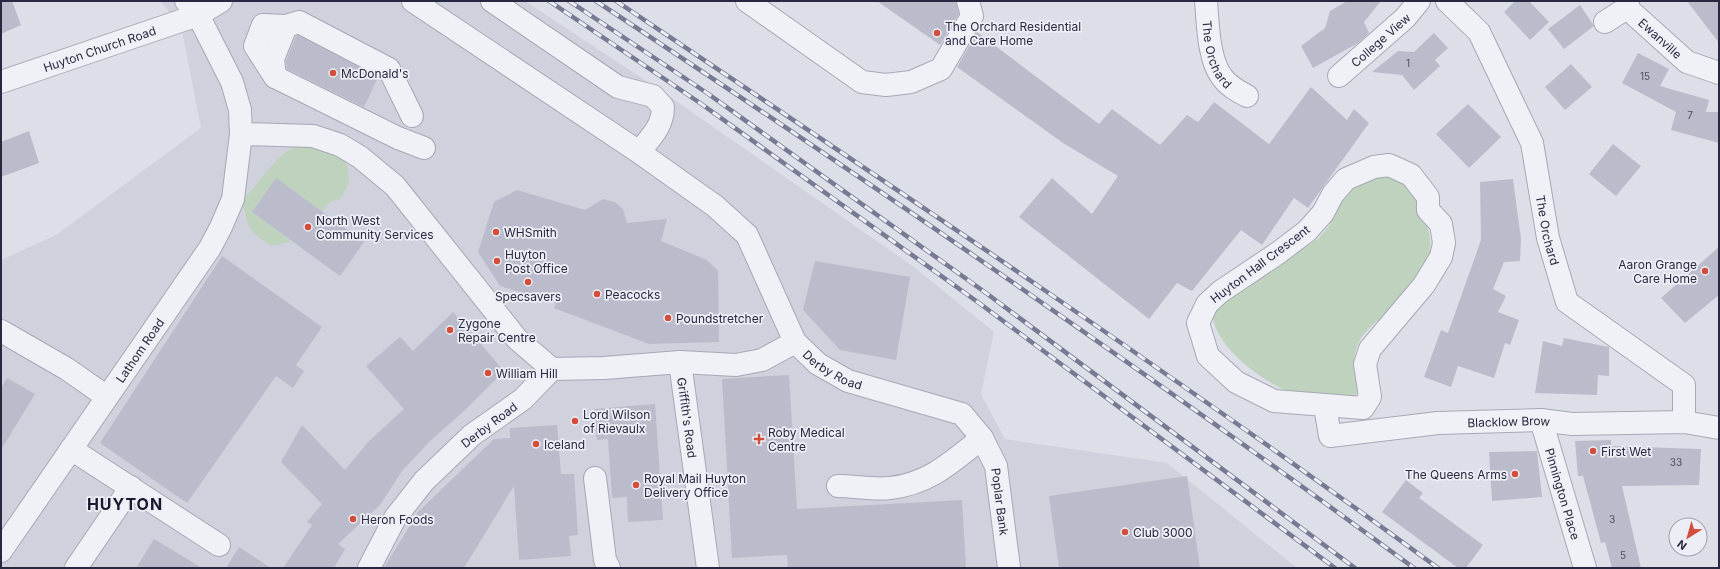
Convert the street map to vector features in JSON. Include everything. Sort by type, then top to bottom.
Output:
[{"type":"street","name":"Huyton Church Road","points":[[1,82],[192,8],[221,1]]},
{"type":"street","points":[[413,1],[639,152],[715,206],[747,235],[795,342]]},
{"type":"street","points":[[492,1],[618,87],[653,96],[662,107],[663,116],[661,124],[639,152]]},
{"type":"street","points":[[747,1],[862,82],[886,85],[911,82],[941,69],[972,16],[968,1]]},
{"type":"street","name":"The Orchard","points":[[1206,1],[1214,62],[1222,78],[1247,96]]},
{"type":"street","name":"College View","points":[[1339,76],[1405,18],[1419,1]]},
{"type":"street","name":"The Orchard","points":[[1448,1],[1479,32],[1532,143],[1548,238],[1567,302],[1684,385],[1684,422]]},
{"type":"street","points":[[1605,22],[1628,5]]},
{"type":"street","name":"Ewanville","points":[[1628,5],[1687,62],[1719,73]]},
{"type":"street","name":"Lathom Road","points":[[1,551],[210,248],[222,228],[233,199],[241,134],[240,110],[232,82],[192,8]]},
{"type":"street","points":[[412,116],[389,68],[299,22],[286,26],[263,25],[255,46],[275,77],[398,138],[424,148]]},
{"type":"street","points":[[241,134],[313,136],[340,145],[360,157],[395,186],[479,294],[517,339],[552,369]]},
{"type":"street","name":"Huyton Hall Crescent","points":[[1389,165],[1411,175],[1428,197],[1428,210],[1441,224],[1444,243],[1441,257],[1418,294],[1370,349],[1365,364],[1370,396],[1362,408],[1325,406],[1274,401],[1236,382],[1208,356],[1198,323],[1207,304],[1220,292],[1278,253],[1307,231],[1323,213],[1333,194],[1346,179],[1361,171],[1389,165]]},
{"type":"street","points":[[1,331],[67,369],[107,397]]},
{"type":"street","name":"Derby Road","points":[[369,568],[395,518],[424,481],[472,435],[523,399],[552,369],[604,368],[680,362],[736,365],[762,360],[795,342],[818,364],[848,381],[962,414],[982,438]]},
{"type":"street","name":"Griffith's Road","points":[[680,362],[708,568]]},
{"type":"street","name":"Blacklow Brow","points":[[1325,406],[1330,436],[1438,423],[1541,420],[1572,424],[1684,422],[1719,428]]},
{"type":"street","name":"Pinnington Place","points":[[1541,420],[1585,568]]},
{"type":"street","points":[[838,486],[890,488],[914,484],[938,473],[982,438]]},
{"type":"street","name":"Poplar Bank","points":[[982,438],[996,466],[1009,568]]},
{"type":"street","points":[[71,449],[131,486],[219,545]]},
{"type":"street","points":[[595,478],[605,560],[609,568]]},
{"type":"street","points":[[76,568],[131,486]]},
{"type":"shaded area","points":[[160,1],[525,1],[666,94],[914,267],[994,332],[981,394],[1005,439],[1167,463],[1297,568],[1,568],[1,260],[56,235],[201,128],[181,26]]},
{"type":"green space","points":[[303,143],[344,159],[349,176],[348,184],[340,199],[330,202],[322,211],[276,179],[252,212],[291,241],[273,246],[258,237],[250,228],[242,200],[277,160],[293,148]]},
{"type":"green space","points":[[1389,176],[1406,184],[1416,198],[1429,232],[1430,250],[1424,268],[1410,288],[1392,309],[1365,333],[1358,344],[1355,361],[1359,392],[1347,398],[1296,394],[1255,373],[1241,361],[1219,335],[1214,321],[1213,308],[1319,238],[1330,225],[1334,212],[1346,193],[1362,180]]},
{"type":"building","points":[[1,1],[12,1],[21,25],[1,34]]},
{"type":"building","name":"The Orchard Residential and Care Home","points":[[877,1],[954,1],[956,2],[959,14],[940,45]]},
{"type":"building","points":[[1347,1],[1381,1],[1364,22],[1369,33],[1358,43],[1313,68],[1301,46],[1325,28],[1330,11]]},
{"type":"building","points":[[1515,1],[1529,1],[1549,22],[1530,40],[1504,12]]},
{"type":"building","points":[[1687,1],[1719,1],[1719,43]]},
{"type":"building","points":[[1580,5],[1594,26],[1564,49],[1548,29]]},
{"type":"building","points":[[977,32],[1099,124],[1112,109],[1160,145],[1187,115],[1198,122],[1214,102],[1269,144],[1311,87],[1347,120],[1354,109],[1369,123],[1308,208],[1294,198],[1262,245],[1241,230],[1192,291],[1177,283],[1149,319],[1019,217],[1052,178],[1092,214],[1118,176],[1063,143],[957,67]]},
{"type":"building","points":[[1434,33],[1448,48],[1435,60],[1440,66],[1414,90],[1402,75],[1372,72],[1398,51],[1414,52]]},
{"type":"building","name":"McDonald's","points":[[298,35],[378,77],[364,107],[287,69],[286,61],[296,36]]},
{"type":"building","points":[[1638,53],[1669,69],[1660,86],[1709,100],[1706,112],[1719,112],[1719,143],[1671,130],[1676,112],[1622,83]]},
{"type":"building","points":[[1571,64],[1592,87],[1565,110],[1545,87]]},
{"type":"building","points":[[1468,104],[1501,137],[1469,168],[1436,134]]},
{"type":"building","points":[[29,131],[39,163],[1,177],[1,142]]},
{"type":"building","points":[[1613,144],[1641,166],[1616,196],[1589,174]]},
{"type":"building","name":"North West Community Services","points":[[276,178],[364,242],[340,276],[252,212]]},
{"type":"building","points":[[1513,179],[1521,239],[1520,261],[1504,262],[1493,289],[1506,296],[1498,312],[1519,320],[1510,345],[1505,343],[1494,378],[1458,366],[1451,387],[1424,377],[1441,330],[1448,333],[1481,240],[1480,182]]},
{"type":"building","points":[[517,190],[585,210],[603,199],[615,202],[623,209],[627,223],[667,219],[661,241],[707,260],[718,271],[719,342],[649,344],[554,308],[556,303],[500,286],[478,252],[494,202]]},
{"type":"building","name":"Aaron Grange Care Home","points":[[1719,247],[1719,295],[1685,323],[1661,298]]},
{"type":"building","points":[[222,256],[322,327],[296,365],[304,371],[293,388],[276,376],[187,503],[100,443]]},
{"type":"building","points":[[815,261],[910,277],[896,360],[840,350],[803,310]]},
{"type":"building","points":[[453,312],[504,371],[464,411],[431,440],[402,471],[380,505],[338,544],[345,549],[334,568],[283,568],[312,525],[307,522],[322,504],[281,462],[302,425],[345,470],[369,441],[404,409],[366,366],[400,337],[413,351]]},
{"type":"building","points":[[1564,338],[1609,347],[1609,376],[1598,375],[1597,395],[1535,393],[1543,341],[1562,346]]},
{"type":"building","name":"Roby Medical Centre","points":[[789,375],[797,509],[962,500],[966,568],[788,568],[787,555],[732,558],[722,379]]},
{"type":"building","points":[[7,378],[35,394],[1,450],[1,388]]},
{"type":"building","points":[[655,404],[663,520],[628,522],[627,497],[612,498],[608,439],[597,440],[594,409]]},
{"type":"building","points":[[557,425],[561,474],[574,474],[578,535],[569,536],[571,556],[519,560],[514,486],[464,568],[384,568],[418,512],[494,439],[510,438],[510,428]]},
{"type":"building","points":[[1611,440],[1611,446],[1701,449],[1699,485],[1622,486],[1641,568],[1612,568],[1605,542],[1601,543],[1583,476],[1578,476],[1575,441]]},
{"type":"building","name":"The Queens Arms","points":[[1537,451],[1542,497],[1492,501],[1489,452]]},
{"type":"building","name":"Club 3000","points":[[1187,476],[1200,568],[1059,568],[1049,496]]},
{"type":"building","points":[[1406,480],[1423,493],[1419,498],[1483,545],[1466,568],[1458,568],[1382,512]]},
{"type":"building","points":[[154,539],[202,568],[136,568]]},
{"type":"building","points":[[239,547],[271,568],[226,568]]},
{"type":"railway","points":[[549,1],[700,103],[979,303],[1335,568]]},
{"type":"railway","points":[[569,1],[707,93],[986,293],[1355,568]]},
{"type":"railway","points":[[596,1],[803,139],[1009,280],[1212,422],[1414,568]]},
{"type":"railway","points":[[616,1],[1030,280],[1235,422],[1438,568]]},
{"type":"place","name":"The Orchard Residential and Care Home","points":[[937,33]]},
{"type":"place","name":"McDonald's","points":[[333,73]]},
{"type":"place","name":"North West Community Services","points":[[308,227]]},
{"type":"place","name":"WHSmith","points":[[496,232]]},
{"type":"place","name":"Huyton Post Office","points":[[497,261]]},
{"type":"place","name":"Aaron Grange Care Home","points":[[1705,271]]},
{"type":"place","name":"Specsavers","points":[[528,282]]},
{"type":"place","name":"Peacocks","points":[[597,294]]},
{"type":"place","name":"Poundstretcher","points":[[668,318]]},
{"type":"place","name":"Zygone Repair Centre","points":[[450,330]]},
{"type":"place","name":"William Hill","points":[[488,373]]},
{"type":"place","name":"Lord Wilson of Rievaulx","points":[[575,421]]},
{"type":"place","name":"Roby Medical Centre","points":[[759,439]]},
{"type":"place","name":"Iceland","points":[[536,444]]},
{"type":"place","name":"First Wet","points":[[1593,451]]},
{"type":"place","name":"The Queens Arms","points":[[1515,474]]},
{"type":"place","name":"Royal Mail Huyton Delivery Office","points":[[636,485]]},
{"type":"place","name":"Heron Foods","points":[[353,519]]},
{"type":"place","name":"Club 3000","points":[[1125,532]]},
{"type":"district","name":"HUYTON","points":[[125,504]]}]
